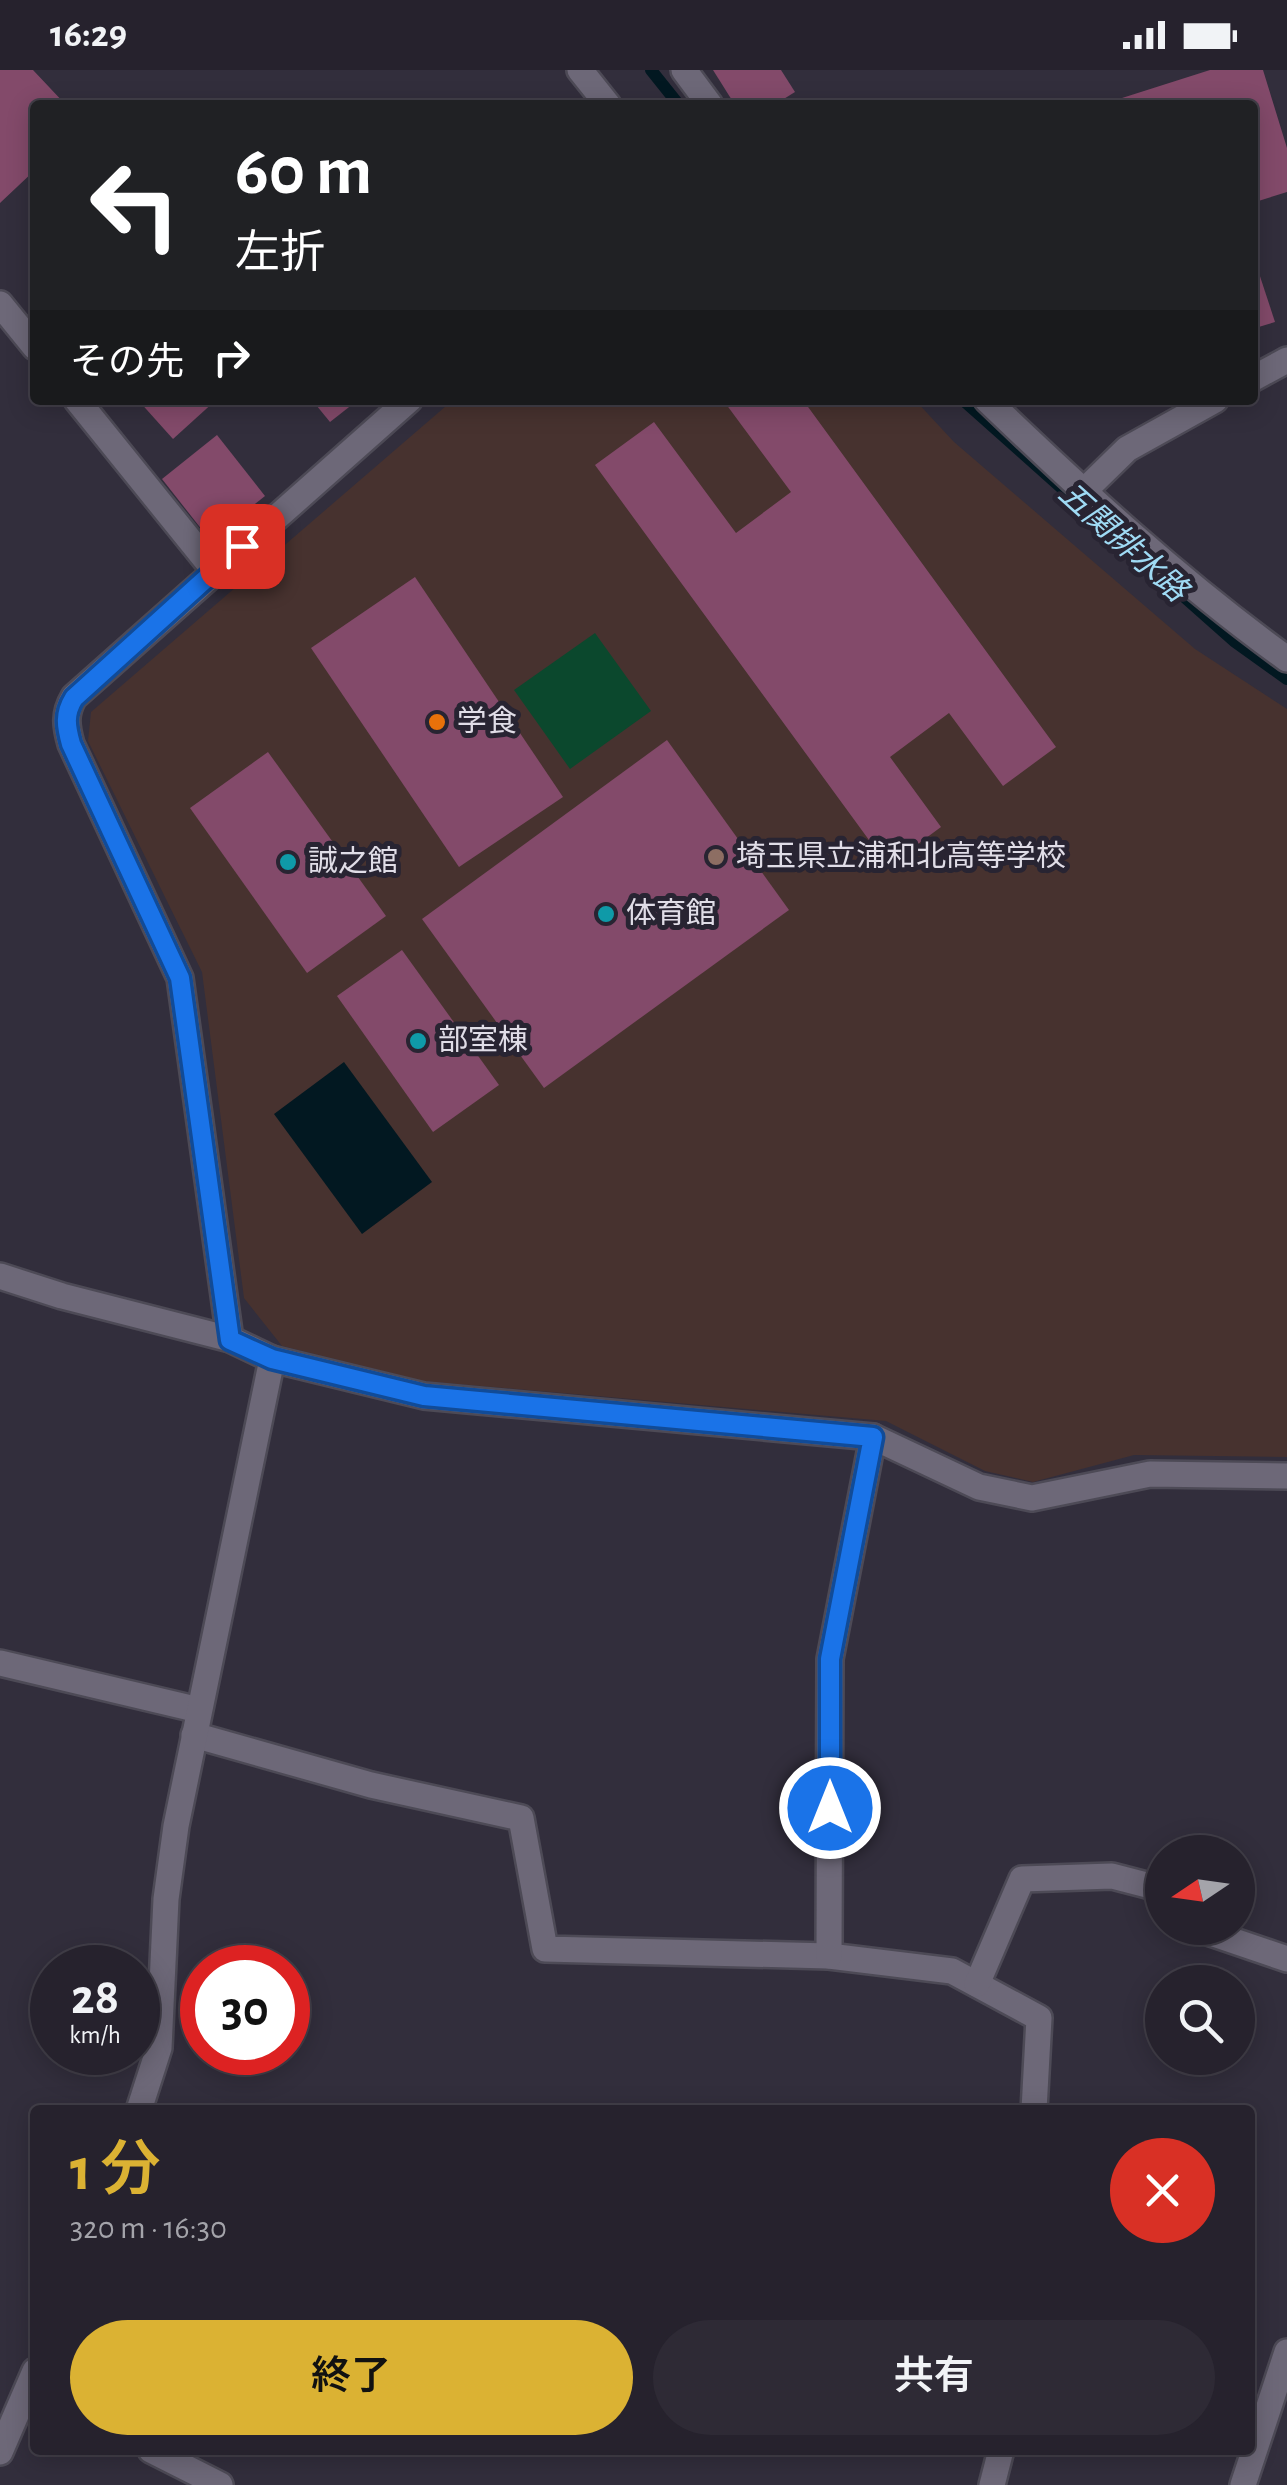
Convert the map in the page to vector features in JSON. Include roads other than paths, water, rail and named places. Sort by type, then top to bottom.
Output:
[{"type":"street","points":[[580,70],[604,100]]},
{"type":"street","points":[[684,70],[706,100]]},
{"type":"street","points":[[0,304],[30,341]]},
{"type":"street","points":[[1258,376],[1287,360]]},
{"type":"street","points":[[81,405],[214,570]]},
{"type":"street","points":[[230,1340],[180,978],[71,744],[67,709],[74,698],[214,570],[403,405]]},
{"type":"street","points":[[991,405],[1082,492],[1209,603],[1287,659]]},
{"type":"street","points":[[1082,492],[1127,449],[1206,405]]},
{"type":"street","points":[[0,1276],[230,1340],[272,1359],[424,1396],[873,1437],[979,1486],[1032,1498],[1150,1474],[1287,1476]]},
{"type":"street","points":[[141,2105],[159,2048],[166,1899],[176,1826],[272,1359]]},
{"type":"street","points":[[829,1956],[830,1659],[873,1437]]},
{"type":"street","points":[[0,1663],[196,1722],[371,1785],[521,1818],[545,1949],[829,1956],[952,1971],[1039,2018],[1034,2105]]},
{"type":"street","points":[[976,1984],[1022,1879],[1112,1876],[1145,1884]]},
{"type":"street","points":[[1246,1945],[1287,1959]]},
{"type":"street","points":[[1255,2449],[1287,2352]]},
{"type":"street","points":[[0,2452],[30,2390]]},
{"type":"street","points":[[161,2455],[220,2485]]},
{"type":"street","points":[[992,2485],[1000,2455]]},
{"type":"street","points":[[1243,2485],[1253,2455]]},
{"type":"water","points":[[344,1062],[432,1182],[362,1234],[274,1114]]},
{"type":"waterway","name":"五関排水路","points":[[651,70],[675,100]]},
{"type":"waterway","name":"五関排水路","points":[[969,405],[1083,507]]},
{"type":"waterway","name":"五関排水路","points":[[1128,547],[1234,641],[1287,679]]},
{"type":"place","name":"学食","points":[[437,722]]},
{"type":"place","name":"埼玉県立浦和北高等学校","points":[[716,857]]},
{"type":"place","name":"誠之館","points":[[288,862]]},
{"type":"place","name":"体育館","points":[[606,914]]},
{"type":"place","name":"部室棟","points":[[418,1041]]}]
